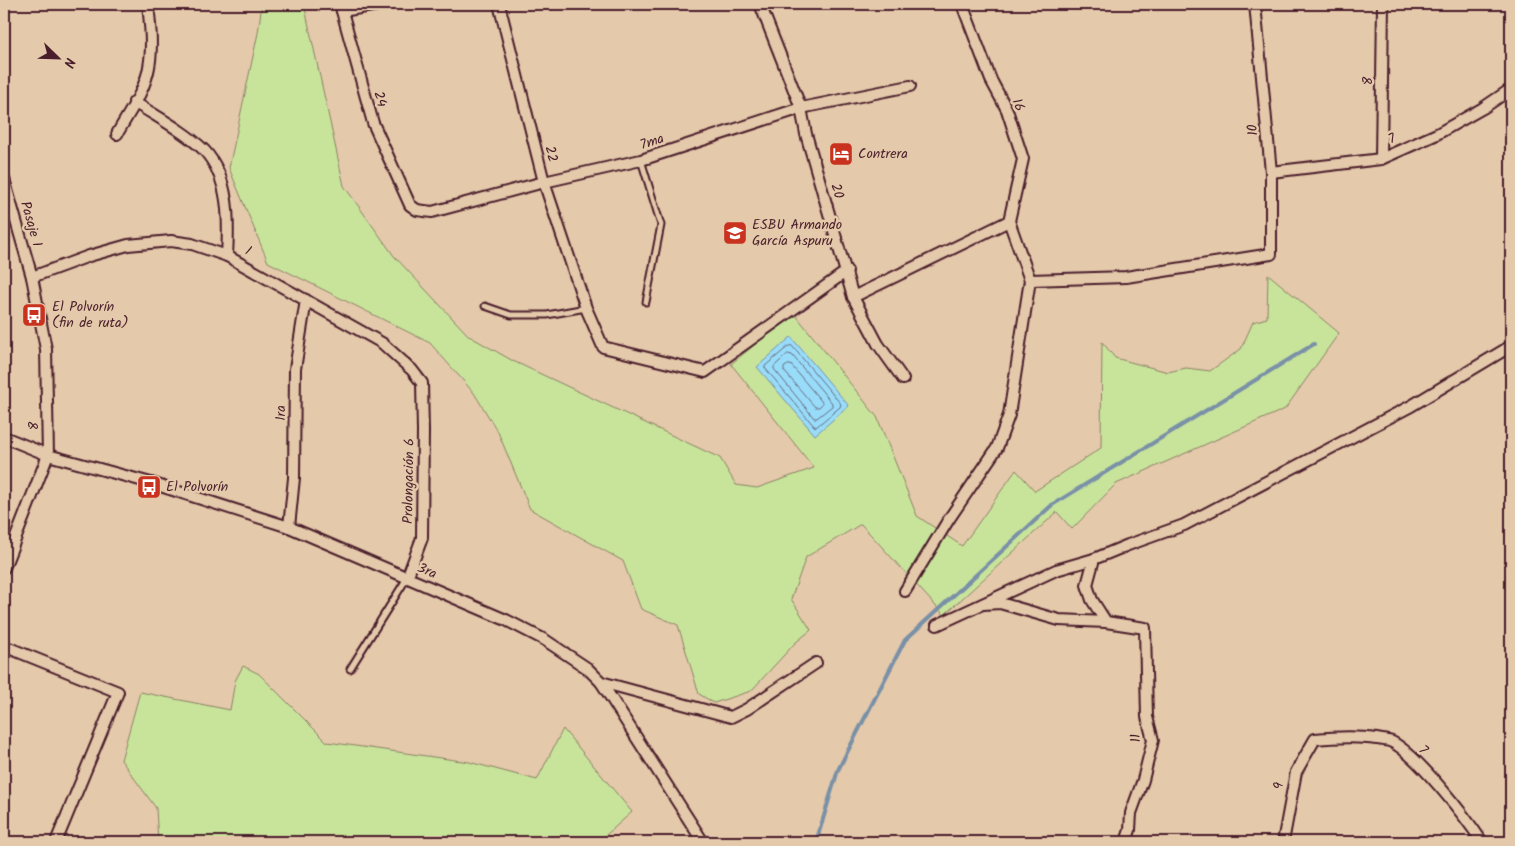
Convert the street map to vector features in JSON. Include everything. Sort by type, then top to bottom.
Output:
[{"type":"street","points":[[117,134],[144,84],[149,68],[151,43],[148,4]]},
{"type":"street","points":[[341,8],[384,4]]},
{"type":"street","name":"22","points":[[499,4],[544,182],[586,308],[603,347],[705,372],[847,271]]},
{"type":"street","name":"20","points":[[760,4],[801,108],[806,134],[853,297],[878,344],[903,379]]},
{"type":"street","name":"16","points":[[962,4],[992,80],[1007,110],[1022,159],[1009,221]]},
{"type":"street","name":"10","points":[[1030,280],[1126,277],[1271,254],[1271,172],[1255,4]]},
{"type":"street","name":"8","points":[[1381,159],[1383,4]]},
{"type":"street","name":"24","points":[[341,8],[373,123],[406,198]]},
{"type":"street","name":"7ma","points":[[406,198],[410,205],[417,210],[432,212],[544,182],[641,160],[801,108],[910,86]]},
{"type":"street","name":"7","points":[[1271,172],[1381,159],[1437,134],[1484,108],[1511,89]]},
{"type":"street","points":[[134,102],[197,145],[204,151],[216,169],[223,184],[227,206],[227,256]]},
{"type":"street","name":"Pasaje 1","points":[[4,178],[32,277]]},
{"type":"street","points":[[853,297],[1009,221],[1030,280],[1009,415],[997,448],[949,519],[905,591]]},
{"type":"street","name":"1","points":[[32,277],[88,256],[128,246],[171,241],[192,244],[227,256],[382,343],[412,370],[422,383]]},
{"type":"street","name":"8","points":[[4,568],[48,455],[46,349],[32,277]]},
{"type":"street","name":"1ra","points":[[289,527],[294,478],[294,368],[306,300]]},
{"type":"street","points":[[937,625],[1056,570],[1094,559],[1184,525],[1411,406],[1511,346]]},
{"type":"street","name":"Prolongación 6","points":[[408,578],[422,538],[422,383]]},
{"type":"street","points":[[4,437],[48,455]]},
{"type":"street","name":"3ra","points":[[48,455],[151,483],[289,527],[506,620],[544,640],[587,668],[601,682],[704,842]]},
{"type":"street","points":[[1094,559],[1087,585],[1092,600],[1106,622]]},
{"type":"street","points":[[983,604],[1000,603],[1059,620],[1106,622]]},
{"type":"street","name":"11","points":[[1106,622],[1145,628],[1146,717],[1153,740],[1144,780],[1131,813],[1130,830],[1126,842]]},
{"type":"street","points":[[4,646],[118,692],[56,842]]},
{"type":"street","points":[[601,682],[731,717],[747,709],[816,663]]},
{"type":"street","name":"7","points":[[1315,738],[1338,736],[1391,741],[1424,770],[1482,842]]},
{"type":"street","name":"9","points":[[1283,842],[1296,772],[1315,738]]},
{"type":"lane","points":[[641,160],[661,225],[646,302]]},
{"type":"lane","points":[[485,306],[511,315],[547,315],[586,308]]},
{"type":"lane","points":[[350,669],[408,578]]},
{"type":"green space","points":[[262,4],[304,4],[344,186],[394,256],[469,336],[513,361],[720,458],[736,485],[757,488],[814,468],[731,364],[794,313],[877,417],[917,516],[962,546],[1016,470],[1035,491],[1101,448],[1102,342],[1115,358],[1168,372],[1186,368],[1210,371],[1241,349],[1253,322],[1267,318],[1268,274],[1339,333],[1285,409],[1116,484],[1072,529],[1057,512],[944,615],[861,524],[806,557],[791,599],[811,630],[795,643],[751,691],[714,703],[699,694],[678,625],[641,609],[623,561],[530,509],[498,432],[474,393],[430,343],[268,262],[229,168],[258,33]]},
{"type":"green space","points":[[243,666],[259,674],[327,742],[469,762],[537,780],[563,729],[632,812],[598,842],[158,842],[156,808],[121,760],[140,692],[230,710],[235,681]]},
{"type":"water","points":[[791,337],[849,406],[815,435],[757,367]]},
{"type":"waterway","points":[[816,842],[838,770],[905,640],[1052,505],[1314,344]]},
{"type":"place","name":"Contrera","points":[[841,154]]},
{"type":"place","name":"ESBU Armando García Aspuru","points":[[735,233]]},
{"type":"place","name":"El Polvorín (fin de ruta)","points":[[34,315]]},
{"type":"place","name":"El Polvorín","points":[[149,487]]}]
